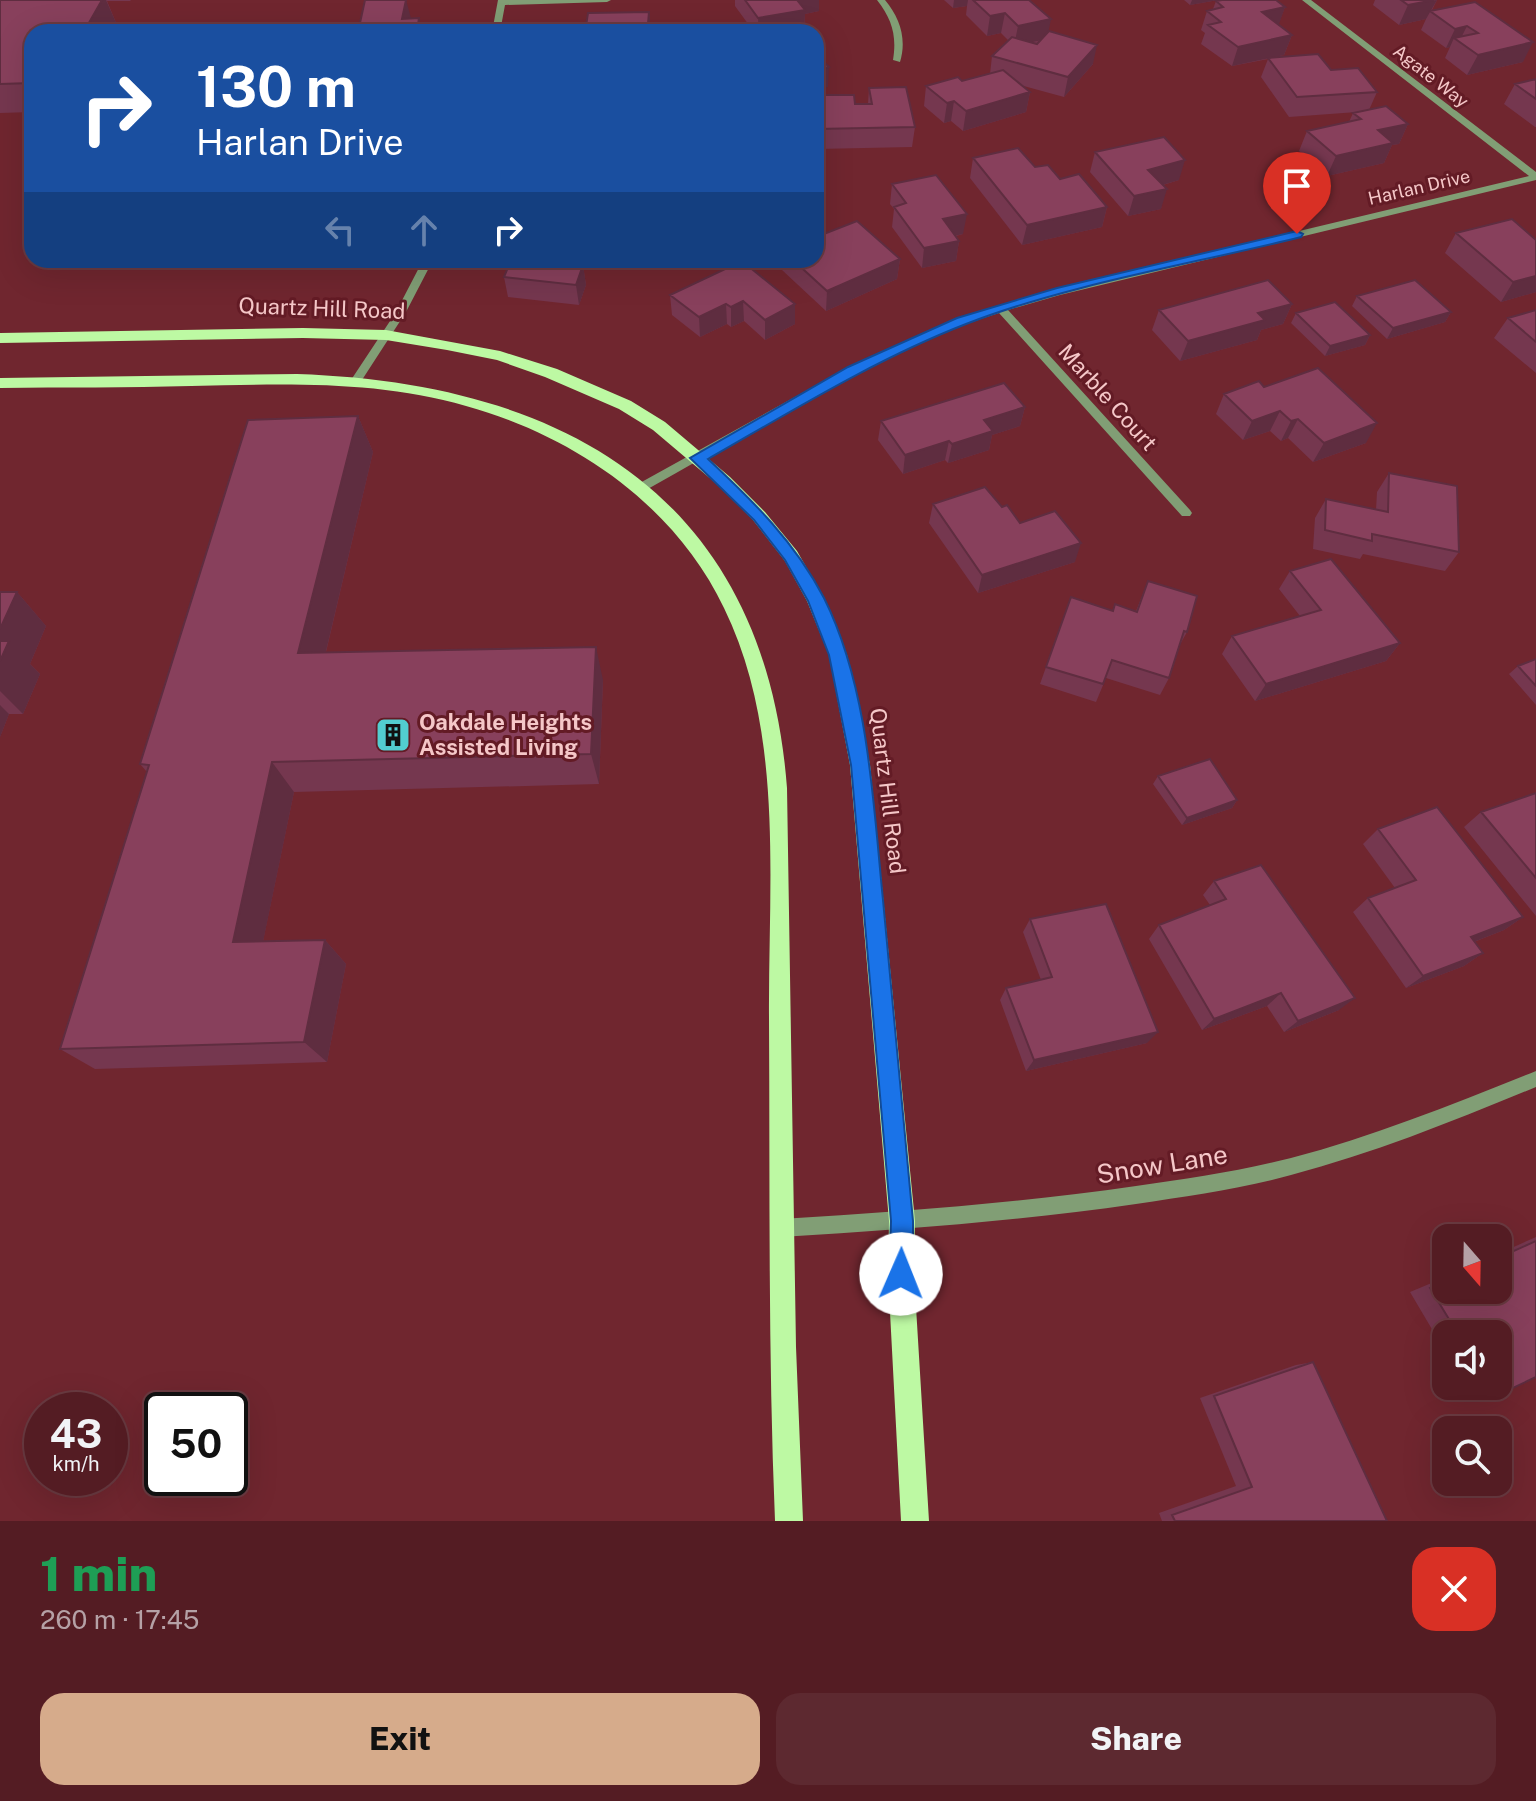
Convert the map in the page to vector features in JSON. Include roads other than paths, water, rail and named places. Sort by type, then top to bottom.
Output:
[{"type":"main road","name":"Quartz Hill Road","points":[[0,338],[303,333],[386,335],[500,356],[588,388],[659,426],[759,516],[791,556],[816,600],[838,655],[860,765],[902,1221],[901,1274],[915,1521]]},
{"type":"main road","points":[[0,383],[293,378],[356,380],[455,397],[523,418],[577,444],[642,487],[692,540],[721,585],[743,632],[770,719],[778,847],[781,1228],[789,1521]]},
{"type":"street","points":[[498,24],[502,2],[607,0]]},
{"type":"street","points":[[881,0],[898,27],[901,44],[897,60]]},
{"type":"street","name":"Agate Way","points":[[1306,0],[1536,177]]},
{"type":"street","name":"Harlan Drive","points":[[642,487],[853,370],[927,336],[1000,308],[1536,177]]},
{"type":"street","points":[[356,380],[386,335],[424,268]]},
{"type":"street","name":"Marble Court","points":[[1000,308],[1186,513]]},
{"type":"street","name":"Snow Lane","points":[[781,1228],[902,1221],[1069,1205],[1253,1175],[1308,1163],[1386,1138],[1536,1079]]},
{"type":"place","name":"Oakdale Heights Assisted Living","points":[[393,735]]}]
